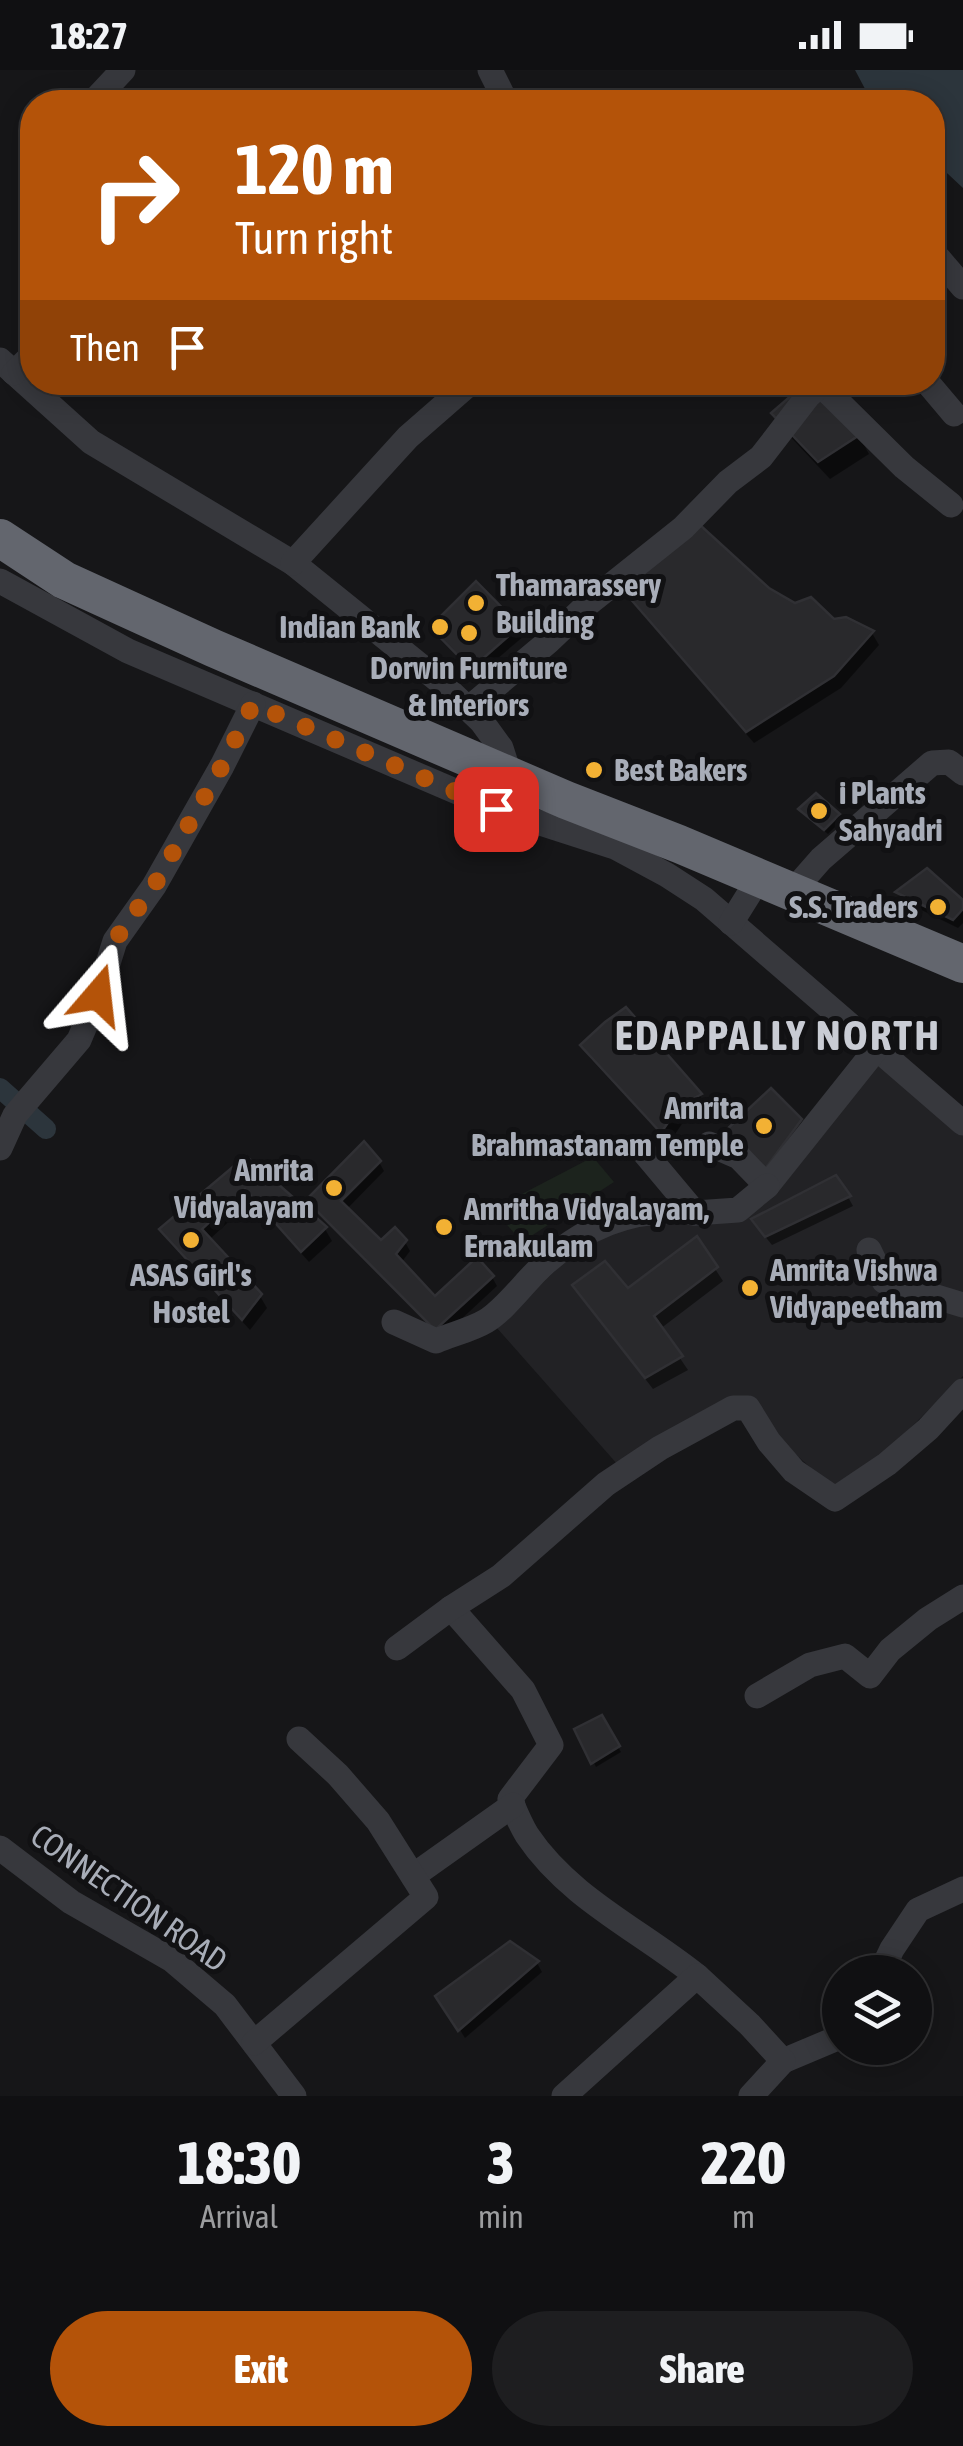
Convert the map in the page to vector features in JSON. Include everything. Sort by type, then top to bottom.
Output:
[{"type":"highway","points":[[0,538],[64,580],[510,776],[622,836],[776,885],[963,964]]},
{"type":"street","points":[[104,90],[123,70]]},
{"type":"street","points":[[945,267],[963,288]]},
{"type":"street","points":[[46,395],[90,442],[293,563],[438,680],[482,722],[501,748],[510,776]]},
{"type":"street","points":[[293,563],[408,437],[455,395]]},
{"type":"street","points":[[468,708],[761,457],[809,395]]},
{"type":"street","points":[[833,395],[904,467],[950,506]]},
{"type":"street","points":[[938,395],[954,414]]},
{"type":"street","points":[[0,581],[128,650],[496,809],[622,836],[704,899],[963,1122]]},
{"type":"street","points":[[0,1148],[15,1106],[79,1040],[115,940],[154,886],[253,704]]},
{"type":"street","points":[[731,923],[776,885],[821,859],[932,762],[949,762],[963,773]]},
{"type":"street","points":[[394,1322],[436,1340],[488,1320],[572,1242],[621,1216],[668,1209],[738,1210],[767,1186],[877,1048]]},
{"type":"street","points":[[709,1144],[738,1157],[767,1186]]},
{"type":"street","points":[[643,1151],[696,1212]]},
{"type":"street","points":[[869,1250],[884,1281],[963,1305]]},
{"type":"street","points":[[397,1648],[502,1576],[606,1484],[660,1448],[733,1408],[748,1408],[769,1442],[794,1470],[835,1499],[888,1464],[963,1391]]},
{"type":"street","points":[[757,1696],[810,1665],[845,1656],[870,1676],[890,1650],[963,1596]]},
{"type":"street","points":[[451,1608],[523,1690],[551,1745],[510,1799],[526,1833],[546,1858],[597,1906],[696,1976],[783,2061]]},
{"type":"street","points":[[254,2042],[426,1897],[378,1821],[338,1775],[299,1739]]},
{"type":"street","points":[[413,1876],[513,1805]]},
{"type":"street","name":"CONNECTION ROAD","points":[[0,1848],[71,1902],[172,1960],[225,2005],[294,2096]]},
{"type":"street","points":[[889,1955],[918,1910],[963,1889]]},
{"type":"street","points":[[564,2096],[696,1976]]},
{"type":"street","points":[[751,2096],[783,2061],[822,2045]]},
{"type":"shaded area","points":[[855,70],[963,70],[963,188],[945,171],[945,90],[866,90]]},
{"type":"shaded area","name":"Amrita Vishwa Vidyapeetham","points":[[877,1059],[963,1134],[963,1376],[877,1461],[836,1490],[778,1439],[755,1398],[717,1407],[618,1465],[496,1327],[577,1250],[623,1224],[742,1215]]},
{"type":"shaded area","points":[[593,1157],[614,1182],[522,1242],[493,1209]]},
{"type":"building","points":[[792,395],[820,395],[861,434],[818,462],[771,413]]},
{"type":"building","points":[[700,525],[769,588],[795,603],[811,597],[834,619],[846,617],[874,631],[834,676],[746,732],[621,588]]},
{"type":"building","name":"Thamarassery Building","points":[[476,581],[520,626],[471,669],[430,627]]},
{"type":"building","name":"i Plants Sahyadri","points":[[816,793],[840,814],[824,830],[798,809]]},
{"type":"building","points":[[927,868],[963,900],[963,909],[953,920],[895,892]]},
{"type":"building","points":[[626,1007],[702,1094],[679,1106],[661,1133],[580,1045]]},
{"type":"building","name":"Amrita Brahmastanam Temple","points":[[771,1088],[802,1119],[765,1169],[723,1133]]},
{"type":"building","name":"Amritha Vidyalayam, Ernakulam","points":[[364,1141],[381,1161],[341,1201],[381,1240],[395,1227],[407,1240],[396,1254],[435,1296],[477,1257],[494,1276],[435,1330],[306,1200]]},
{"type":"building","name":"ASAS Girl's Hostel","points":[[246,1156],[327,1227],[301,1252],[245,1189],[202,1229],[262,1294],[242,1320],[159,1229]]},
{"type":"building","points":[[836,1175],[851,1196],[765,1237],[751,1219]]},
{"type":"building","points":[[697,1236],[718,1267],[654,1316],[683,1356],[645,1378],[572,1285],[605,1261],[628,1288]]},
{"type":"building","points":[[602,1715],[620,1746],[591,1764],[574,1729]]},
{"type":"building","points":[[510,1941],[539,1961],[458,2031],[435,1996]]},
{"type":"waterway","points":[[0,1088],[46,1129]]},
{"type":"place","name":"Thamarassery Building","points":[[476,603]]},
{"type":"place","name":"Indian Bank","points":[[440,627]]},
{"type":"place","name":"Dorwin Furniture & Interiors","points":[[469,633]]},
{"type":"place","name":"Best Bakers","points":[[594,770]]},
{"type":"place","name":"i Plants Sahyadri","points":[[819,811]]},
{"type":"place","name":"S.S. Traders","points":[[938,907]]},
{"type":"place","name":"Amrita Brahmastanam Temple","points":[[764,1126]]},
{"type":"place","name":"Amrita Vidyalayam","points":[[334,1188]]},
{"type":"place","name":"Amritha Vidyalayam, Ernakulam","points":[[444,1227]]},
{"type":"place","name":"ASAS Girl's Hostel","points":[[191,1240]]},
{"type":"place","name":"Amrita Vishwa Vidyapeetham","points":[[750,1288]]},
{"type":"district","name":"EDAPPALLY NORTH","points":[[778,1035]]},
{"type":"route","points":[[98,995],[115,940],[154,886],[253,704],[496,809]]}]
